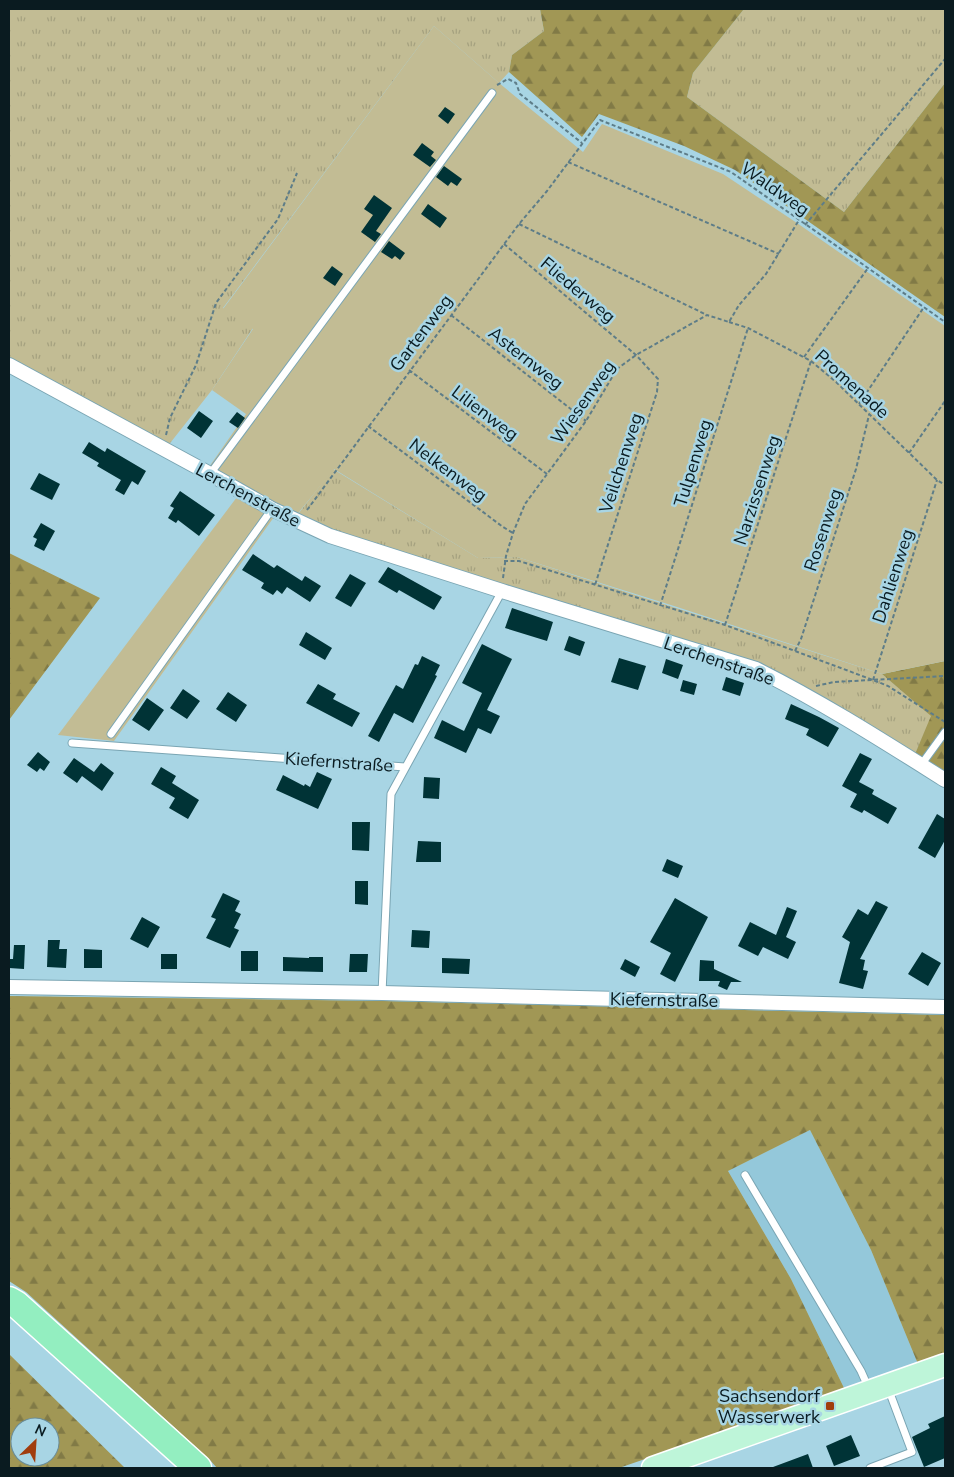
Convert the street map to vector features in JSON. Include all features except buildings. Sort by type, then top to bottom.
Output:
[{"type":"highway","points":[[9,1300],[16,1304],[198,1468]]},
{"type":"highway","points":[[9,1317],[177,1468]]},
{"type":"main road","points":[[653,1468],[945,1365]]},
{"type":"street","name":"Lerchenstraße","points":[[9,365],[298,522],[330,536],[756,669],[836,712],[945,780]]},
{"type":"street","name":"Kiefernstraße","points":[[9,987],[945,1007]]},
{"type":"lane","points":[[210,474],[492,93]]},
{"type":"lane","points":[[112,734],[272,509]]},
{"type":"lane","points":[[406,767],[502,591]]},
{"type":"lane","points":[[921,765],[945,732]]},
{"type":"lane","name":"Kiefernstraße","points":[[72,743],[406,767],[391,794],[382,994]]},
{"type":"lane","points":[[745,1174],[861,1371],[879,1389],[912,1452],[870,1468]]},
{"type":"path","points":[[805,225],[945,59]]},
{"type":"path","points":[[492,93],[499,83],[508,79],[516,83],[520,94],[582,143]]},
{"type":"path","name":"Waldweg","points":[[582,143],[600,120],[731,172],[945,322]]},
{"type":"path","name":"Gartenweg","points":[[298,522],[450,315],[582,143]]},
{"type":"path","points":[[568,162],[779,254]]},
{"type":"path","points":[[162,449],[170,418],[196,364],[216,303],[278,219],[297,173]]},
{"type":"path","points":[[519,224],[707,315],[729,322],[739,305],[766,274],[799,220]]},
{"type":"path","name":"Fliederweg","points":[[504,244],[636,355]]},
{"type":"path","points":[[804,357],[868,268]]},
{"type":"path","points":[[859,404],[924,308]]},
{"type":"path","name":"Asternweg","points":[[450,315],[586,420]]},
{"type":"path","name":"Wiesenweg","points":[[502,591],[504,561],[525,504],[586,420],[617,369],[636,355],[707,315]]},
{"type":"path","name":"Promenade","points":[[729,322],[748,328],[811,362],[836,382],[937,480],[945,485]]},
{"type":"path","name":"Tulpenweg","points":[[660,606],[748,328]]},
{"type":"path","name":"Veilchenweg","points":[[595,585],[657,392],[658,379],[636,355]]},
{"type":"path","name":"Narzissenweg","points":[[725,626],[811,362]]},
{"type":"path","name":"Lilienweg","points":[[410,370],[547,474]]},
{"type":"path","points":[[909,453],[945,401]]},
{"type":"path","name":"Rosenweg","points":[[795,651],[801,639],[856,469],[869,415]]},
{"type":"path","name":"Nelkenweg","points":[[368,426],[513,533]]},
{"type":"path","name":"Dahlienweg","points":[[873,680],[937,480]]},
{"type":"path","points":[[504,561],[519,561],[725,626],[795,651],[888,686],[945,722]]},
{"type":"path","points":[[797,690],[834,682],[945,676]]},
{"type":"shaded area","points":[[810,1130],[871,1250],[918,1364],[845,1390],[791,1279],[728,1171]]},
{"type":"green space","points":[[9,9],[540,9],[544,31],[512,55],[509,72],[499,83],[434,26],[223,308],[253,328],[212,390],[167,447],[9,360]]},
{"type":"green space","points":[[540,9],[744,9],[693,73],[687,97],[844,212],[945,83],[945,317],[735,170],[684,146],[599,114],[582,137],[509,72],[512,55],[544,31]]},
{"type":"green space","points":[[744,9],[945,9],[945,83],[844,212],[687,97],[693,73]]},
{"type":"green space","points":[[434,26],[499,83],[583,152],[602,124],[723,174],[945,326],[945,661],[882,674],[517,557],[478,558],[334,469],[295,517],[207,470],[246,414],[212,390],[253,329],[223,309]]},
{"type":"green space","points":[[333,469],[478,558],[517,557],[882,674],[932,716],[915,754],[813,692],[334,533],[295,518]]},
{"type":"green space","points":[[237,497],[274,517],[114,741],[58,735]]},
{"type":"green space","points":[[9,553],[100,598],[9,720]]},
{"type":"green space","points":[[945,661],[945,773],[915,754],[931,716],[882,674]]},
{"type":"green space","points":[[9,996],[385,1001],[945,1015],[945,1354],[918,1364],[871,1250],[810,1130],[728,1171],[791,1279],[845,1390],[619,1468],[217,1468],[26,1292],[9,1281]]},
{"type":"green space","points":[[9,1354],[125,1468],[9,1468]]},
{"type":"place","name":"Sachsendorf Wasserwerk","points":[[830,1406]]}]
